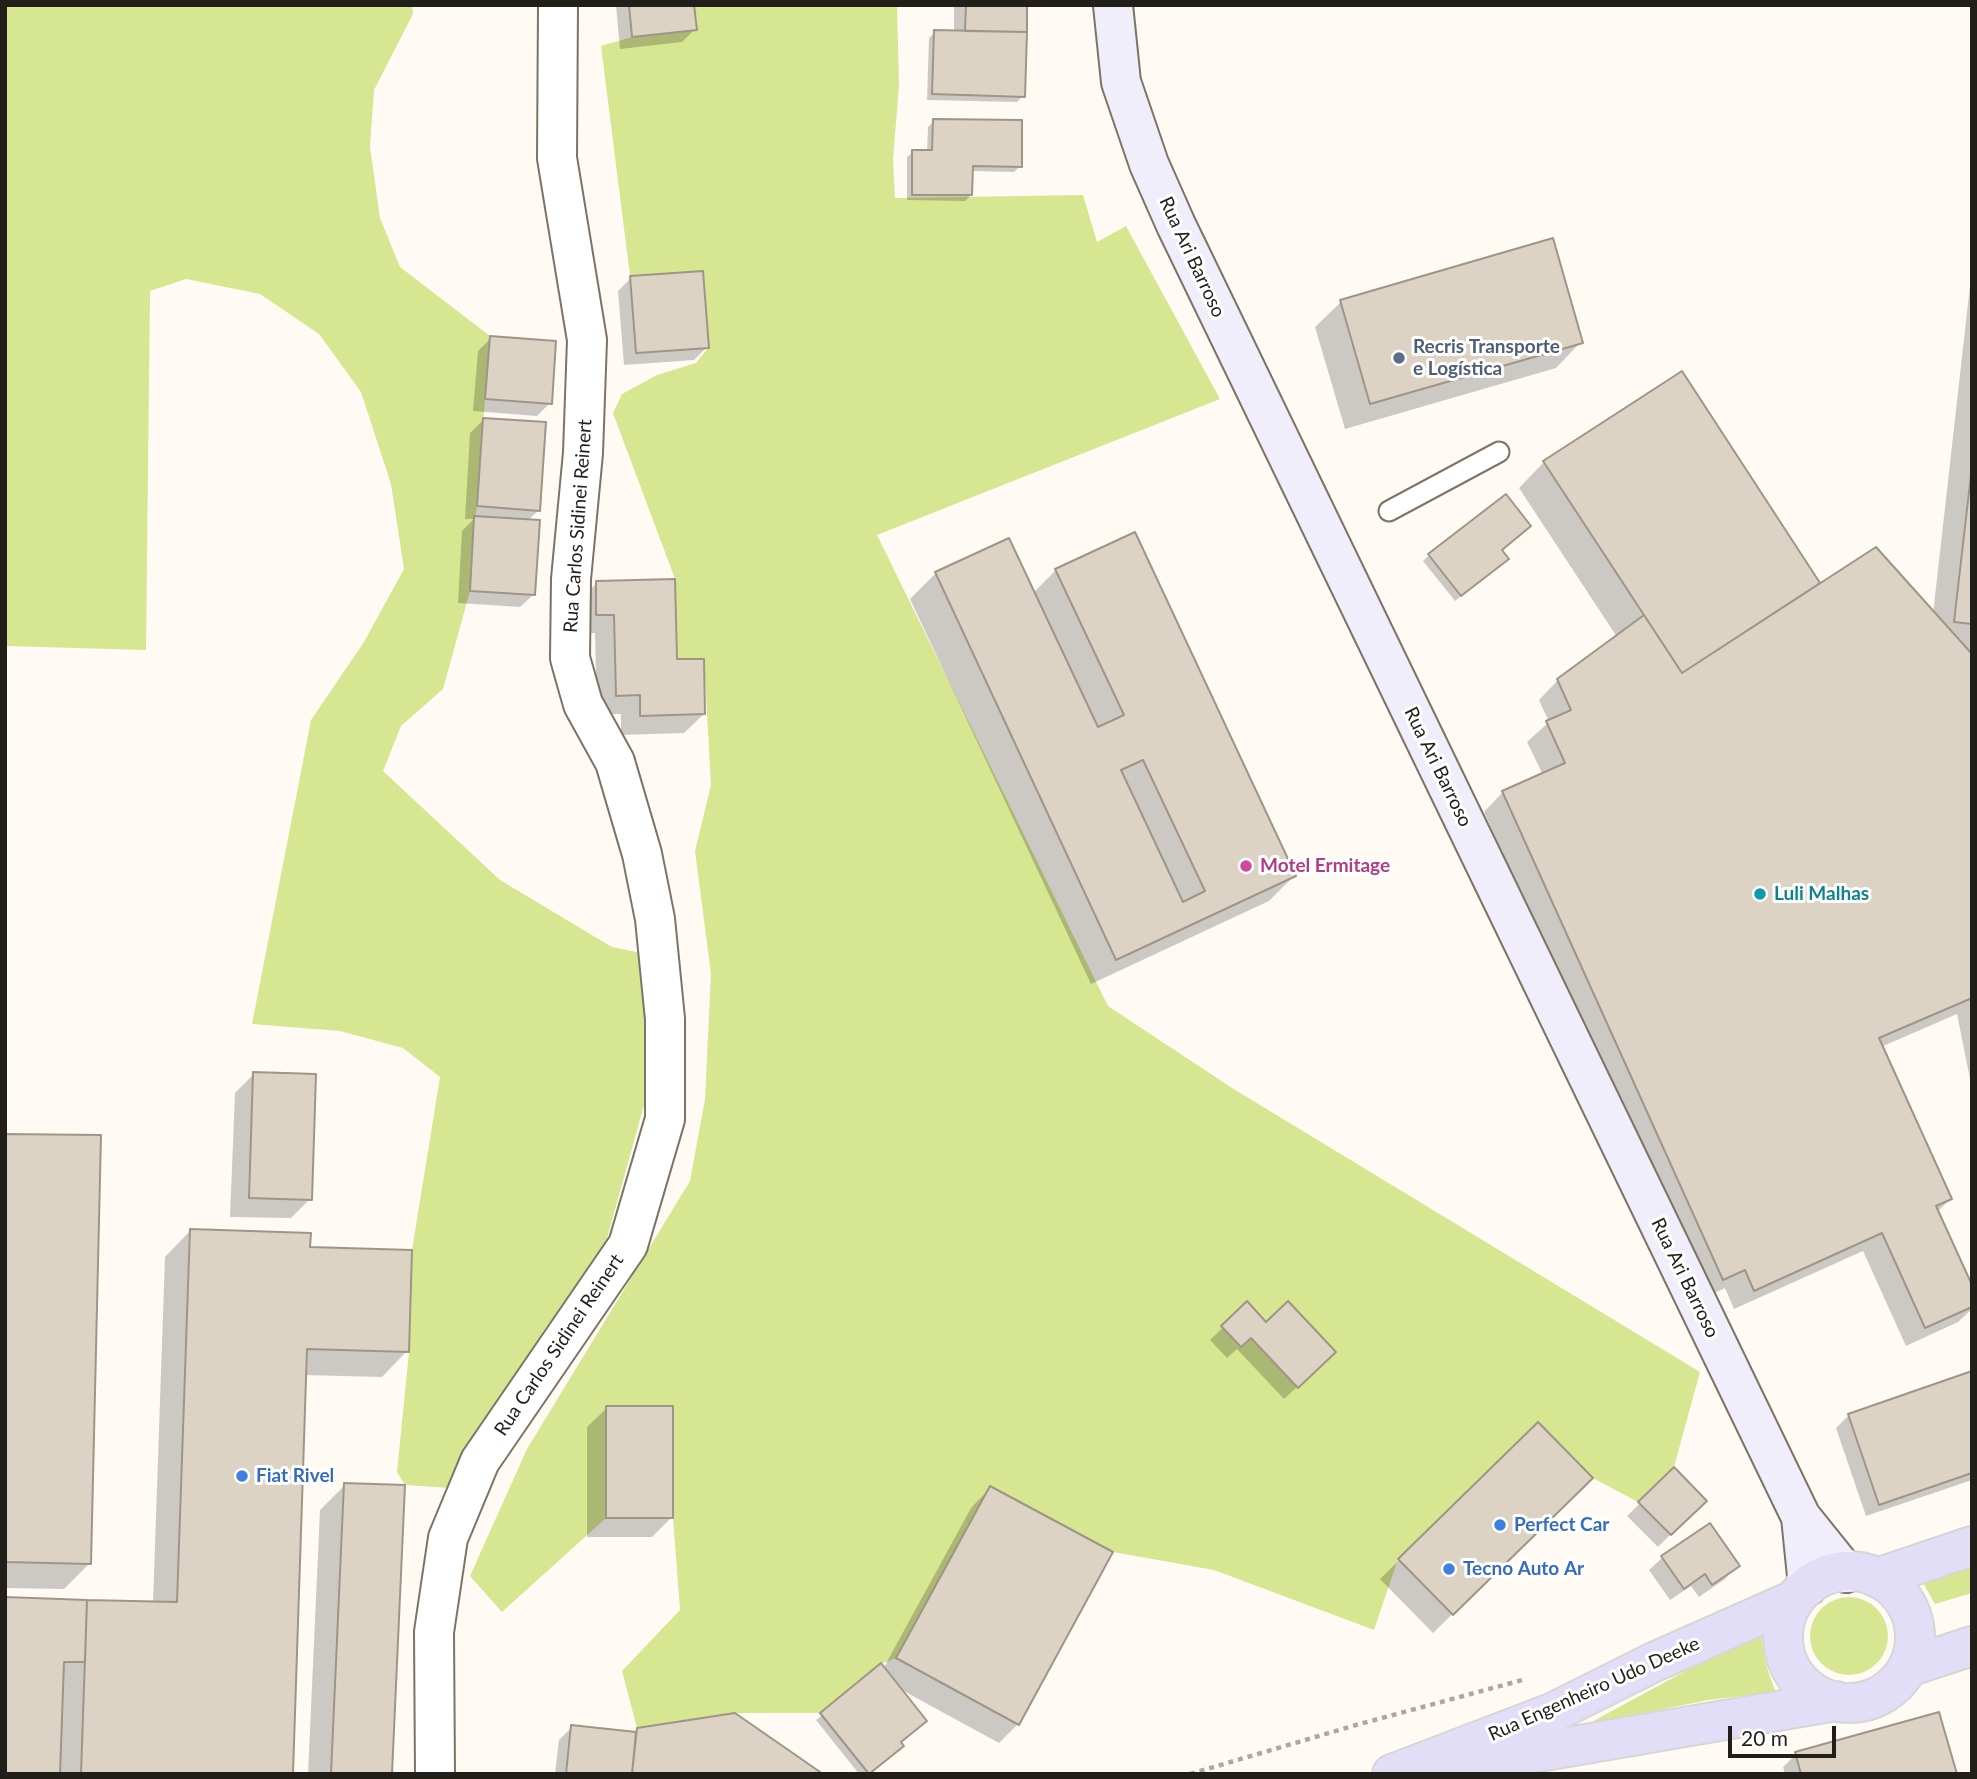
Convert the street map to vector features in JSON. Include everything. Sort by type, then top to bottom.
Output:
[{"type":"main road","points":[[1862,1575],[1902,1595],[1911,1612],[1915,1630],[1911,1666],[1902,1679],[1875,1697],[1836,1701],[1815,1694],[1802,1686],[1790,1673],[1781,1639],[1784,1623],[1801,1593],[1834,1574],[1862,1575],[1972,1546]]},
{"type":"main road","name":"Rua Engenheiro Udo Deeke","points":[[1392,1774],[1554,1712],[1801,1593]]},
{"type":"main road","points":[[1911,1666],[1965,1652]]},
{"type":"main road","name":"Rua Engenheiro Udo Deeke","points":[[1407,1774],[1836,1701]]},
{"type":"street","name":"Rua Carlos Sidinei Reinert","points":[[435,1774],[434,1632],[448,1538],[480,1461],[628,1245],[665,1119],[665,1019],[655,919],[647,880],[615,762],[583,704],[570,658],[571,579],[583,453],[587,340],[557,158],[558,5]]},
{"type":"street","name":"Rua Ari Barroso","points":[[1113,5],[1121,82],[1149,164],[1176,225],[1801,1517],[1862,1575]]},
{"type":"street","name":"Rua Ari Barroso","points":[[1801,1517],[1801,1593]]},
{"type":"lane","points":[[1389,511],[1499,452]]},
{"type":"path","points":[[1190,1774],[1356,1725],[1538,1676]]},
{"type":"green space","points":[[5,5],[412,5],[413,14],[374,90],[370,147],[380,218],[400,267],[490,336],[470,591],[443,689],[401,726],[383,771],[500,880],[612,947],[641,953],[648,1091],[604,1249],[545,1329],[451,1488],[405,1485],[397,1472],[409,1352],[412,1250],[440,1077],[403,1048],[340,1031],[252,1024],[311,720],[364,642],[404,569],[391,484],[361,392],[319,334],[260,294],[186,279],[150,291],[146,650],[5,646]]},
{"type":"green space","points":[[694,5],[897,5],[899,86],[893,159],[895,198],[1083,195],[1097,242],[1126,226],[1220,399],[877,535],[1108,1006],[1232,1088],[1700,1372],[1674,1467],[1638,1502],[1593,1478],[1537,1422],[1398,1559],[1374,1630],[1214,1570],[1113,1552],[990,1486],[896,1658],[881,1664],[820,1713],[735,1713],[637,1728],[622,1671],[680,1610],[673,1518],[673,1406],[606,1406],[606,1518],[502,1612],[470,1576],[527,1449],[690,1181],[705,1099],[711,974],[695,851],[711,785],[704,659],[677,659],[675,579],[613,413],[622,394],[657,375],[696,363],[708,348],[703,271],[630,276],[601,46],[632,37],[696,30]]},
{"type":"green space","points":[[1972,1559],[1972,1593],[1935,1604],[1919,1576]]},
{"type":"green space","points":[[1841,1597],[1857,1597],[1871,1603],[1882,1614],[1888,1628],[1888,1644],[1882,1658],[1871,1669],[1857,1675],[1841,1675],[1827,1669],[1816,1658],[1810,1644],[1810,1628],[1816,1614],[1827,1603]]},
{"type":"green space","points":[[1761,1630],[1766,1662],[1776,1692],[1708,1700],[1586,1725]]},
{"type":"building","points":[[629,5],[694,5],[697,30],[632,37]]},
{"type":"building","points":[[966,5],[1027,5],[1027,32],[965,31]]},
{"type":"building","points":[[934,30],[1027,32],[1025,97],[932,94]]},
{"type":"building","points":[[933,119],[1022,120],[1022,167],[973,166],[972,195],[912,195],[912,150],[932,150]]},
{"type":"building","points":[[1553,238],[1583,343],[1370,404],[1340,300]]},
{"type":"building","points":[[703,271],[709,348],[636,353],[630,276]]},
{"type":"building","points":[[490,336],[556,341],[552,404],[485,399]]},
{"type":"building","points":[[1682,371],[1820,583],[1682,673],[1543,461]]},
{"type":"building","points":[[483,418],[546,422],[540,511],[477,506]]},
{"type":"building","points":[[1972,466],[1972,624],[1954,622]]},
{"type":"building","points":[[1506,494],[1531,526],[1502,550],[1509,559],[1461,596],[1428,554]]},
{"type":"building","points":[[474,516],[540,520],[535,595],[470,591]]},
{"type":"building","points":[[1135,532],[1296,876],[1116,960],[935,572],[1009,538],[1098,727],[1124,715],[1055,569]],"holes":[[[1143,760],[1205,891],[1183,902],[1121,770]]]},
{"type":"building","name":"Luli Malhas","points":[[1876,547],[1972,654],[1972,998],[1879,1038],[1952,1199],[1936,1206],[1972,1285],[1972,1307],[1925,1328],[1882,1233],[1754,1291],[1745,1270],[1723,1280],[1502,791],[1565,763],[1546,721],[1571,710],[1557,679],[1644,615],[1682,673]]},
{"type":"building","points":[[675,579],[677,659],[704,659],[705,714],[640,716],[640,695],[616,696],[614,615],[596,615],[596,581]]},
{"type":"building","points":[[253,1072],[316,1074],[312,1200],[249,1198]]},
{"type":"building","points":[[5,1134],[101,1135],[91,1564],[5,1562]]},
{"type":"building","name":"Fiat Rivel","points":[[190,1229],[311,1233],[310,1247],[412,1250],[409,1352],[307,1349],[293,1774],[81,1774],[87,1600],[177,1602]]},
{"type":"building","points":[[1247,1301],[1266,1322],[1288,1301],[1336,1352],[1298,1388],[1251,1338],[1241,1347],[1221,1326]]},
{"type":"building","points":[[1972,1371],[1972,1473],[1879,1505],[1848,1414]]},
{"type":"building","points":[[606,1406],[673,1406],[673,1518],[606,1518]]},
{"type":"building","points":[[1538,1422],[1593,1478],[1453,1615],[1398,1559]]},
{"type":"building","points":[[1674,1467],[1707,1501],[1671,1535],[1638,1502]]},
{"type":"building","points":[[344,1483],[405,1485],[392,1774],[331,1774]]},
{"type":"building","points":[[990,1486],[1113,1552],[1019,1725],[896,1658]]},
{"type":"building","points":[[1710,1523],[1740,1566],[1712,1585],[1705,1574],[1684,1589],[1661,1556]]},
{"type":"building","points":[[5,1597],[87,1600],[85,1662],[64,1662],[60,1774],[5,1774]]},
{"type":"building","points":[[881,1663],[927,1721],[901,1742],[904,1746],[869,1774],[820,1713]]},
{"type":"building","points":[[1939,1712],[1957,1774],[1801,1774],[1795,1752]]},
{"type":"building","points":[[735,1713],[823,1774],[632,1774],[637,1728]]},
{"type":"building","points":[[571,1725],[636,1732],[632,1774],[566,1774]]},
{"type":"place","name":"Recris Transporte e Logística","points":[[1399,358]]},
{"type":"place","name":"Motel Ermitage","points":[[1246,866]]},
{"type":"place","name":"Luli Malhas","points":[[1760,894]]},
{"type":"place","name":"Fiat Rivel","points":[[242,1476]]},
{"type":"place","name":"Perfect Car","points":[[1500,1525]]},
{"type":"place","name":"Tecno Auto Ar","points":[[1449,1569]]}]
